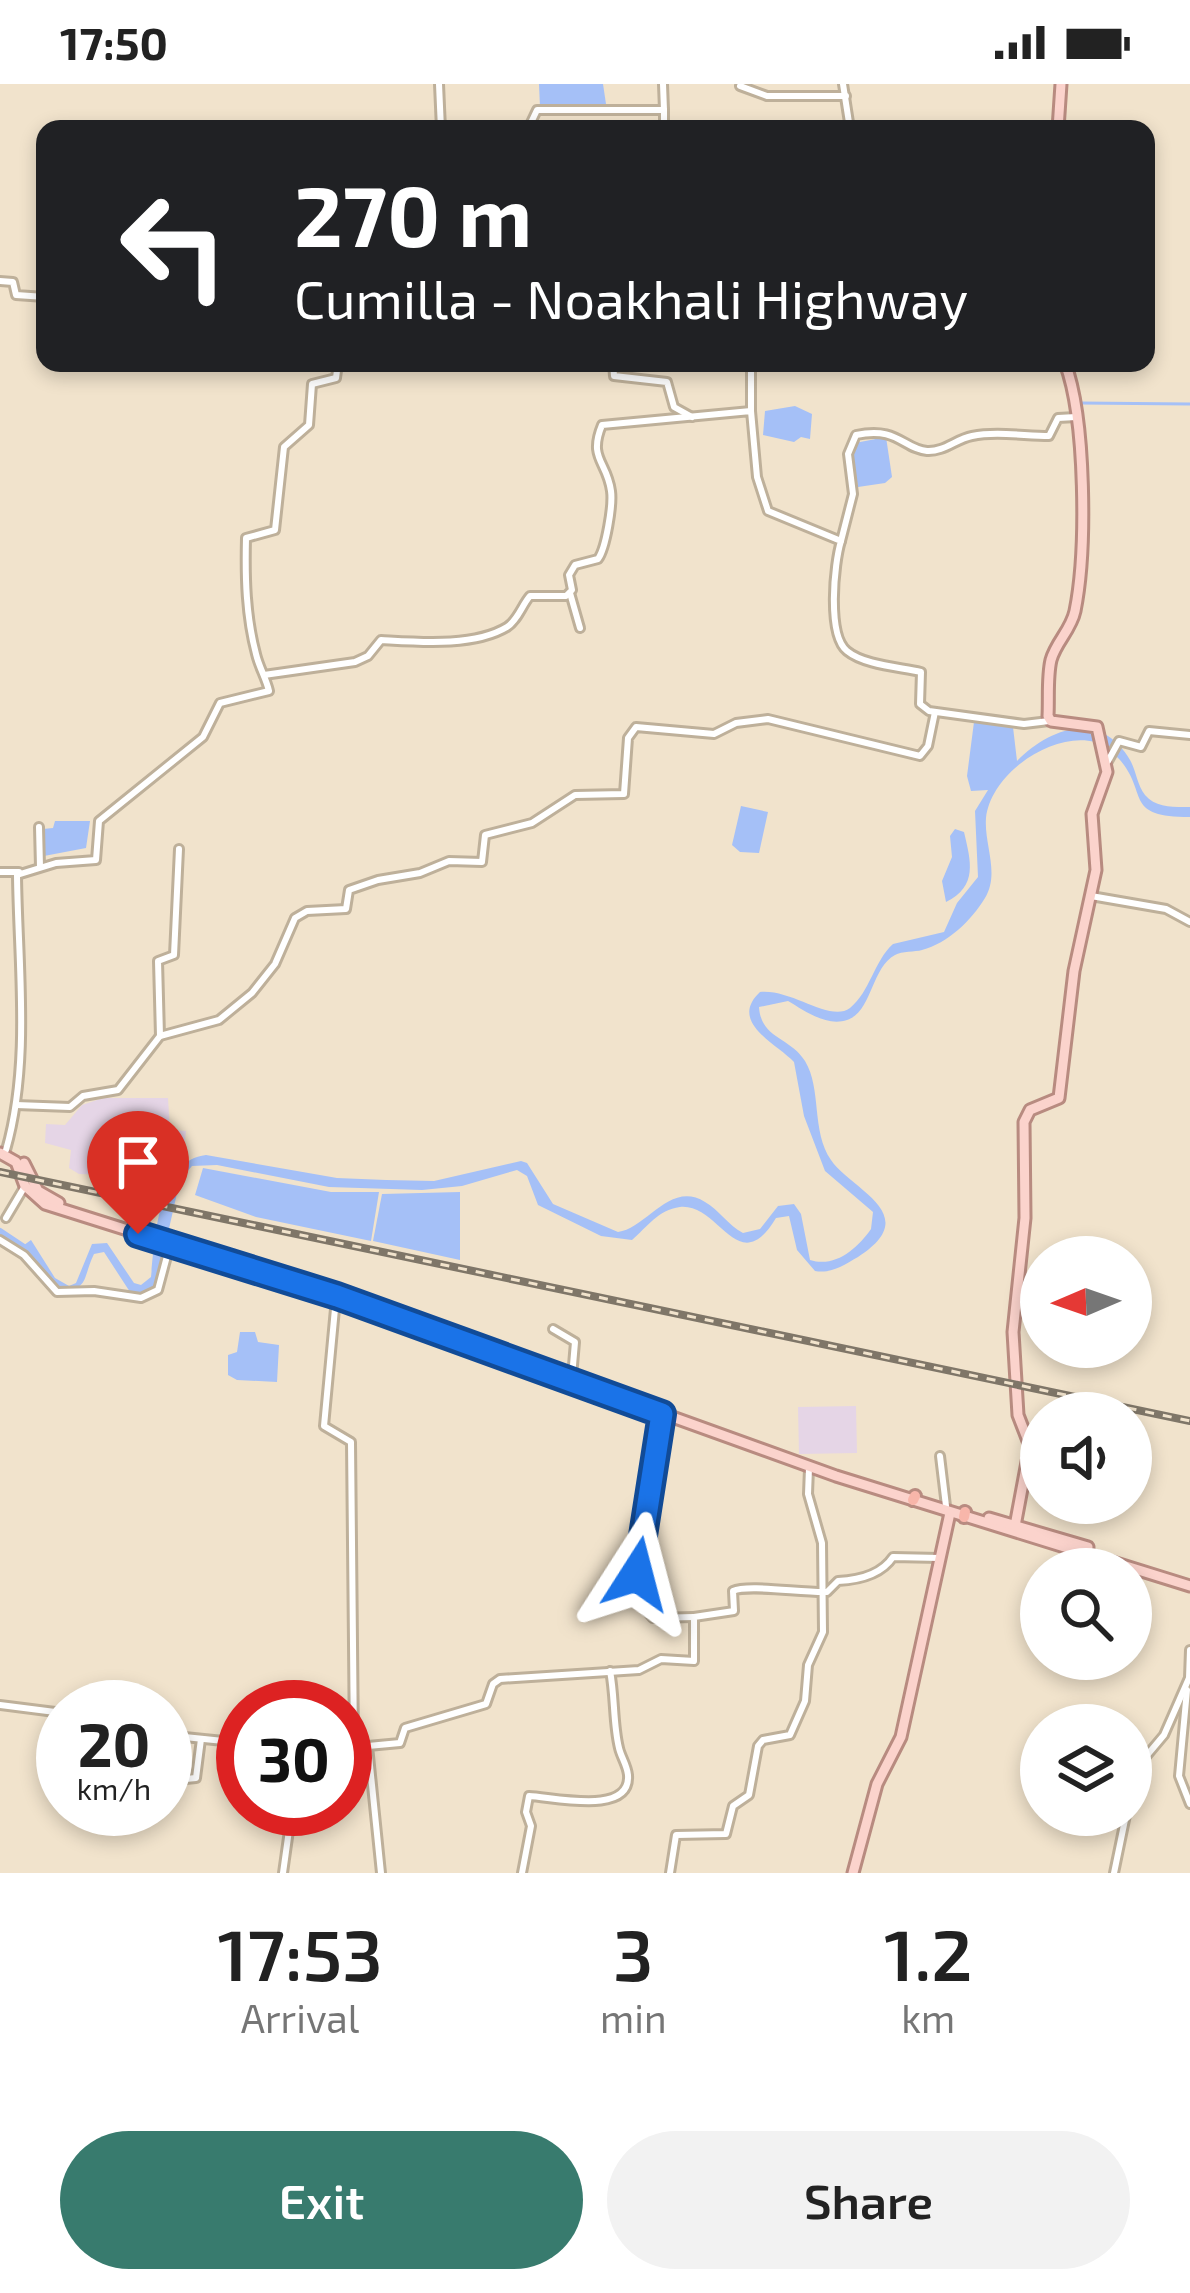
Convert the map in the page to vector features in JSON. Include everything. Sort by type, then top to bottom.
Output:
[{"type":"main road","points":[[1059,120],[1061,84]]},
{"type":"main road","points":[[1015,1526],[1030,1446],[1020,1425],[1013,1352],[1025,1218],[1024,1122],[1030,1110],[1059,1098],[1073,971],[1096,855],[1090,823],[1108,758],[1097,727],[1051,721],[1051,659],[1072,626],[1082,514],[1076,417],[1067,372]]},
{"type":"main road","points":[[4,1152],[19,1165],[26,1186],[45,1204],[102,1219]]},
{"type":"main road","points":[[4,1152],[24,1162],[44,1196],[102,1219],[386,1312],[914,1498]]},
{"type":"main road","points":[[171,1241],[386,1312],[809,1466],[1190,1583]]},
{"type":"main road","points":[[853,1873],[877,1784],[901,1737],[948,1509]]},
{"type":"main road","points":[[965,1514],[1190,1583]]},
{"type":"street","points":[[439,84],[441,120]]},
{"type":"street","points":[[663,84],[664,120]]},
{"type":"street","points":[[843,84],[849,120]]},
{"type":"street","points":[[740,86],[766,96],[847,96]]},
{"type":"street","points":[[532,120],[537,110],[664,110]]},
{"type":"street","points":[[0,281],[12,281],[15,295],[36,296]]},
{"type":"street","points":[[0,872],[98,858],[99,821],[203,737],[220,703],[268,692],[254,650],[251,609],[244,596],[246,538],[276,527],[284,447],[309,424],[313,384],[337,378],[337,372]]},
{"type":"street","points":[[614,372],[614,376],[664,380],[674,407],[692,417]]},
{"type":"street","points":[[751,372],[757,477],[768,511],[842,541]]},
{"type":"street","points":[[580,628],[570,592],[573,567],[598,560],[604,550],[611,496],[596,455],[600,427],[751,411]]},
{"type":"street","points":[[1051,721],[1024,724],[920,706],[920,672],[855,656],[838,642],[835,579],[853,494],[848,454],[856,435],[885,433],[923,451],[934,451],[970,436],[1049,436],[1058,418],[1076,417]]},
{"type":"street","points":[[264,675],[355,662],[368,656],[381,640],[418,642],[491,633],[515,619],[530,596],[570,592]]},
{"type":"street","points":[[16,1106],[70,1107],[83,1096],[118,1090],[160,1036],[219,1020],[252,992],[275,964],[291,923],[300,914],[346,909],[349,890],[358,885],[420,873],[449,861],[482,862],[484,835],[532,823],[575,795],[624,794],[632,728],[714,734],[736,723],[768,719],[920,756],[928,746],[934,712]]},
{"type":"street","points":[[1108,758],[1118,743],[1141,746],[1149,731],[1190,735]]},
{"type":"street","points":[[39,826],[40,867]]},
{"type":"street","points":[[160,1036],[158,961],[174,955],[179,849]]},
{"type":"street","points":[[4,1152],[16,1106],[21,1024],[19,872]]},
{"type":"street","points":[[1091,896],[1166,909],[1190,922]]},
{"type":"street","points":[[6,1218],[26,1186]]},
{"type":"street","points":[[0,1240],[24,1255],[57,1292],[94,1291],[141,1298],[158,1290],[171,1241]]},
{"type":"street","points":[[337,1296],[324,1426],[351,1442],[350,1680]]},
{"type":"street","points":[[553,1329],[575,1342],[572,1377]]},
{"type":"street","points":[[662,1414],[637,1598],[653,1618],[734,1611],[733,1592],[739,1587],[761,1586],[774,1593],[822,1592],[838,1581],[868,1577],[886,1568],[893,1557],[940,1558]]},
{"type":"street","points":[[940,1456],[948,1509]]},
{"type":"street","points":[[670,1873],[676,1835],[724,1836],[733,1807],[749,1795],[758,1746],[764,1740],[786,1738],[805,1701],[808,1665],[823,1632],[822,1543],[808,1494],[809,1466]]},
{"type":"street","points":[[372,1746],[400,1743],[405,1728],[486,1704],[500,1678],[639,1670],[661,1660],[696,1660],[694,1617]]},
{"type":"street","points":[[1190,1650],[1179,1776],[1190,1804]]},
{"type":"street","points":[[522,1873],[531,1826],[527,1797],[597,1800],[616,1798],[626,1790],[628,1773],[617,1745],[610,1671]]},
{"type":"street","points":[[1152,1749],[1164,1735],[1189,1678]]},
{"type":"street","points":[[0,1705],[36,1710]]},
{"type":"street","points":[[192,1737],[216,1740]]},
{"type":"street","points":[[192,1778],[196,1778],[201,1738]]},
{"type":"street","points":[[372,1785],[381,1873]]},
{"type":"street","points":[[283,1873],[288,1836]]},
{"type":"street","points":[[1114,1873],[1122,1836]]},
{"type":"shaded area","points":[[103,1098],[168,1098],[170,1130],[186,1131],[183,1157],[166,1177],[79,1174],[69,1168],[71,1150],[45,1143],[46,1124],[65,1125],[82,1105]]},
{"type":"shaded area","points":[[856,1406],[857,1453],[799,1454],[798,1407]]},
{"type":"water","points":[[539,84],[603,84],[606,104],[540,107]]},
{"type":"water","points":[[795,406],[812,414],[810,439],[801,437],[794,442],[763,435],[765,411]]},
{"type":"water","points":[[886,437],[892,477],[885,483],[858,487],[852,453],[855,443]]},
{"type":"water","points":[[974,722],[1013,727],[1017,761],[1059,733],[1090,729],[1104,734],[1130,760],[1149,799],[1160,805],[1190,807],[1190,817],[1146,808],[1120,760],[1095,742],[1078,740],[1043,749],[1012,771],[990,801],[986,818],[989,888],[958,930],[932,947],[887,961],[862,1008],[847,1020],[824,1020],[788,1001],[759,1007],[770,1032],[805,1061],[831,1160],[884,1215],[885,1228],[877,1242],[848,1263],[815,1271],[797,1250],[789,1216],[776,1218],[751,1242],[739,1241],[707,1216],[680,1207],[659,1215],[632,1240],[601,1236],[538,1205],[527,1176],[517,1170],[462,1186],[422,1190],[329,1187],[217,1165],[192,1166],[180,1180],[156,1286],[145,1295],[130,1292],[104,1252],[94,1254],[80,1286],[57,1289],[20,1248],[31,1240],[55,1278],[69,1286],[76,1283],[92,1244],[107,1243],[134,1283],[141,1285],[151,1277],[158,1223],[169,1186],[190,1160],[206,1155],[337,1178],[434,1181],[521,1161],[527,1163],[553,1204],[618,1232],[681,1197],[705,1202],[743,1233],[760,1229],[778,1206],[794,1204],[801,1214],[810,1260],[845,1255],[871,1229],[873,1212],[825,1171],[804,1116],[794,1062],[758,1031],[749,1013],[760,992],[832,1011],[850,1008],[893,944],[944,932],[957,903],[978,877],[975,811],[988,790],[971,791],[967,776]]},
{"type":"water","points":[[741,806],[768,812],[759,853],[740,852],[732,845]]},
{"type":"water","points":[[55,821],[90,821],[86,848],[44,856],[43,829],[53,828]]},
{"type":"water","points":[[955,829],[964,832],[970,872],[963,889],[946,902],[942,881],[952,857],[950,836]]},
{"type":"water","points":[[203,1168],[331,1192],[379,1192],[371,1241],[256,1217],[195,1195]]},
{"type":"water","points":[[460,1192],[460,1260],[373,1241],[382,1194]]},
{"type":"water","points":[[240,1332],[255,1332],[258,1342],[279,1345],[277,1382],[237,1380],[228,1375],[228,1355],[237,1352]]},
{"type":"waterway","points":[[1080,403],[1190,404]]},
{"type":"waterway","points":[[0,1231],[27,1249]]},
{"type":"railway","points":[[0,1172],[1190,1421]]},
{"type":"route","points":[[138,1234],[337,1296],[662,1414],[637,1574]]}]
